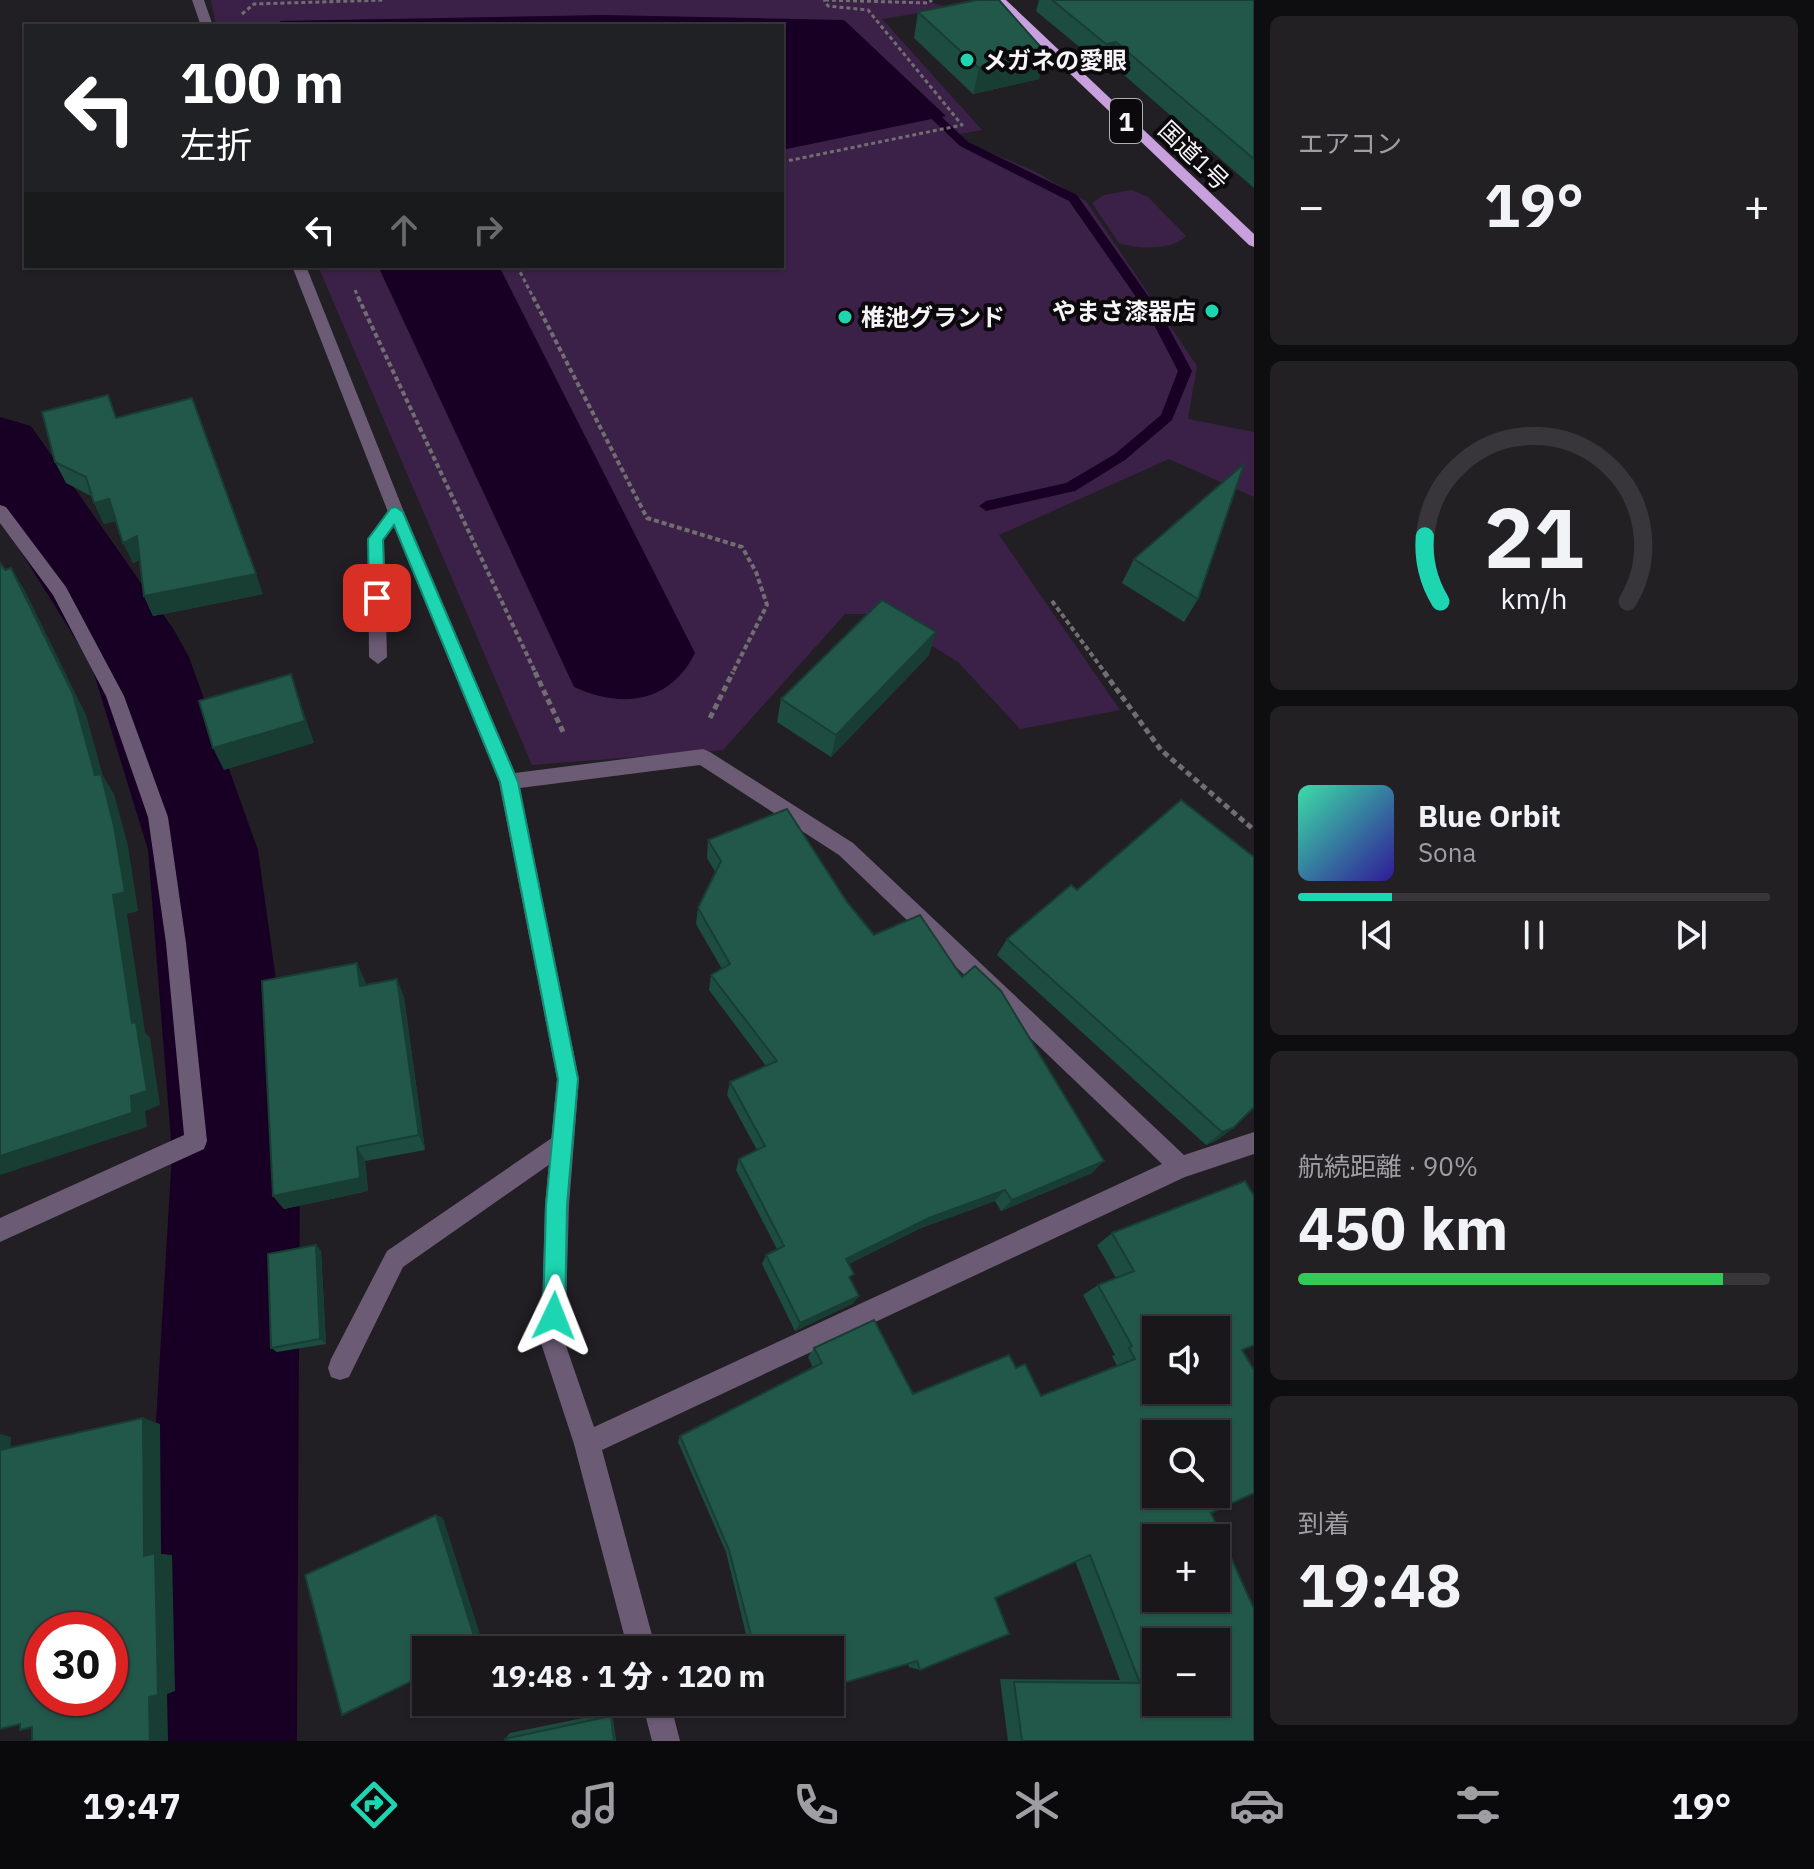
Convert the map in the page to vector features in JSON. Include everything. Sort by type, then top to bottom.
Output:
[{"type":"highway","name":"国道1号","points":[[999,0],[1254,242]]},
{"type":"street","points":[[198,0],[206,24]]},
{"type":"street","points":[[300,268],[396,512],[509,782],[568,1079],[557,1205],[553,1343],[587,1444],[638,1636]]},
{"type":"street","points":[[0,511],[60,591],[115,696],[158,817],[176,943],[196,1141],[0,1230]]},
{"type":"street","points":[[378,657],[376,539],[396,512]]},
{"type":"street","points":[[509,782],[703,757],[846,849],[1181,1167]]},
{"type":"street","points":[[340,1368],[395,1259],[562,1142]]},
{"type":"street","points":[[587,1444],[1181,1167],[1254,1143]]},
{"type":"street","points":[[660,1716],[666,1741]]},
{"type":"path","points":[[240,16],[254,4],[385,0]]},
{"type":"path","points":[[784,162],[962,125],[868,10],[828,6],[824,0],[930,2]]},
{"type":"path","points":[[518,268],[647,518],[742,547],[756,572],[767,605],[706,725]]},
{"type":"path","points":[[351,280],[565,736]]},
{"type":"path","points":[[1052,601],[1161,750],[1254,830]]},
{"type":"shaded area","points":[[211,0],[924,0],[949,8],[882,19],[982,130],[960,134],[965,142],[1034,171],[1086,201],[1197,366],[1188,419],[1254,432],[1254,497],[1169,459],[999,535],[1120,710],[1020,729],[958,662],[880,614],[845,614],[723,750],[532,765],[319,268],[784,268],[784,24],[216,24]]},
{"type":"shaded area","points":[[603,15],[844,20],[946,116],[784,150],[784,24],[281,24],[280,21]]},
{"type":"shaded area","points":[[1132,190],[1148,197],[1186,236],[1172,244],[1154,247],[1119,243],[1092,203],[1104,195]]},
{"type":"shaded area","points":[[379,268],[500,268],[695,653],[685,670],[672,682],[658,692],[643,697],[610,698],[574,687]]},
{"type":"building","points":[[977,0],[999,0],[1046,53],[979,68],[918,12]]},
{"type":"building","points":[[1052,0],[1254,0],[1254,159],[1116,42],[1106,44]]},
{"type":"building","points":[[108,395],[116,418],[192,398],[256,574],[144,596],[137,536],[123,543],[109,499],[94,503],[86,477],[55,462],[42,412]]},
{"type":"building","points":[[1244,464],[1198,599],[1134,559]]},
{"type":"building","points":[[0,563],[5,570],[11,568],[73,694],[95,775],[101,774],[125,892],[113,895],[132,1023],[136,1022],[147,1091],[131,1096],[132,1113],[0,1156]]},
{"type":"building","points":[[882,600],[936,632],[836,735],[781,699]]},
{"type":"building","points":[[291,674],[305,721],[213,748],[199,701]]},
{"type":"building","points":[[1181,800],[1254,857],[1254,1107],[1233,1128],[1222,1132],[1007,939],[1071,885],[1077,890]]},
{"type":"building","points":[[787,809],[847,902],[874,935],[920,915],[962,977],[975,966],[1001,991],[1104,1161],[1012,1200],[1005,1190],[929,1218],[846,1259],[854,1274],[849,1277],[859,1296],[800,1323],[766,1255],[784,1246],[739,1159],[765,1146],[730,1082],[777,1061],[711,975],[730,964],[698,908],[721,861],[708,840]]},
{"type":"building","points":[[357,963],[360,986],[397,979],[419,1135],[357,1147],[360,1178],[273,1196],[262,981]]},
{"type":"building","points":[[1245,1181],[1254,1196],[1254,1345],[1242,1350],[1254,1370],[1254,1493],[1230,1504],[1230,1420],[1142,1420],[1142,1508],[1222,1508],[1211,1513],[1216,1524],[1142,1524],[1142,1612],[1230,1612],[1230,1555],[1254,1609],[1254,1741],[1022,1741],[1014,1682],[1140,1683],[1090,1555],[995,1598],[1009,1634],[920,1670],[917,1661],[844,1683],[844,1636],[748,1636],[751,1635],[729,1550],[680,1436],[822,1363],[814,1348],[874,1320],[913,1394],[1009,1355],[1016,1368],[1025,1364],[1041,1396],[1135,1359],[1129,1348],[1132,1346],[1098,1285],[1134,1271],[1112,1233]]},
{"type":"building","points":[[316,1245],[320,1339],[271,1348],[268,1254]]},
{"type":"building","points":[[143,1418],[144,1556],[155,1553],[158,1695],[149,1697],[150,1741],[32,1741],[32,1727],[20,1730],[20,1724],[0,1729],[0,1450]]},
{"type":"building","points":[[436,1515],[474,1636],[412,1636],[412,1681],[342,1715],[305,1575]]},
{"type":"building","points":[[611,1716],[614,1741],[506,1741]]},
{"type":"waterway","points":[[922,104],[964,144],[1073,198],[1156,317],[1185,371],[1167,417],[1120,457],[1070,487],[986,506]]},
{"type":"waterway","points":[[0,447],[139,657],[203,850],[236,1153],[217,1741]]},
{"type":"place","name":"メガネの愛眼","points":[[967,60]]},
{"type":"place","name":"やまさ漆器店","points":[[1212,311]]},
{"type":"place","name":"椎池グランド","points":[[845,317]]},
{"type":"route","points":[[377,598],[376,539],[396,512],[509,782],[568,1079],[557,1205],[554,1316]]}]
